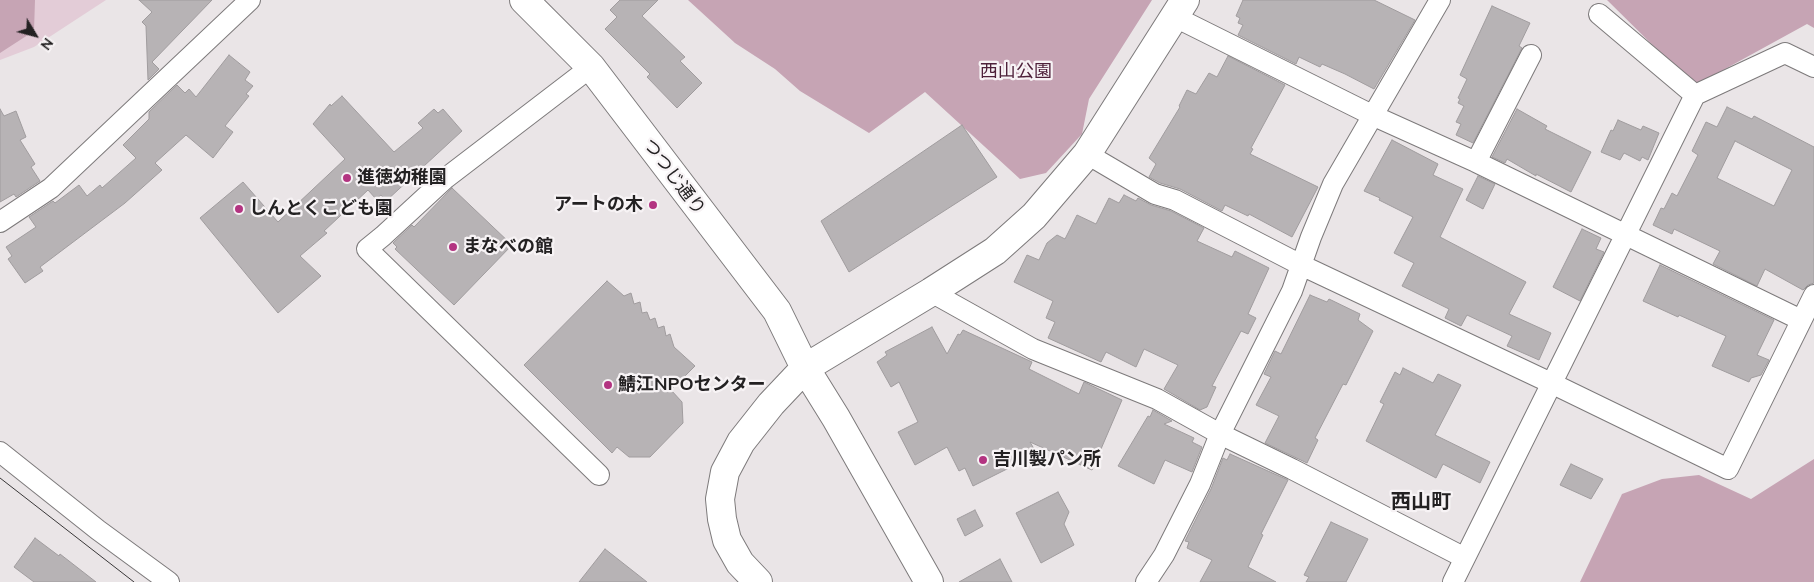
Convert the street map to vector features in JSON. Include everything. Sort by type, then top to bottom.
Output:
[{"type":"street","points":[[0,222],[51,188],[250,0]]},
{"type":"street","name":"つつじ通り","points":[[524,0],[591,67],[776,311],[805,368],[841,426],[929,582]]},
{"type":"street","points":[[1146,582],[1169,546],[1200,484],[1220,434],[1292,291],[1333,184],[1440,0]]},
{"type":"street","points":[[758,582],[740,563],[727,540],[722,519],[720,499],[724,472],[741,442],[771,404],[805,368],[994,251],[1034,216],[1087,154],[1180,8],[1374,116],[1476,162],[1801,320]]},
{"type":"street","points":[[1599,14],[1694,95]]},
{"type":"street","points":[[1453,582],[1694,95],[1785,54],[1814,68]]},
{"type":"street","points":[[1476,162],[1531,55]]},
{"type":"street","points":[[591,67],[446,178],[367,249],[599,476]]},
{"type":"street","points":[[1087,154],[1156,194],[1175,200],[1301,265],[1552,383],[1728,470],[1814,295]]},
{"type":"street","points":[[930,292],[1033,349],[1157,399],[1220,434],[1301,473],[1465,558]]},
{"type":"street","points":[[0,452],[98,530],[169,582]]},
{"type":"shaded area","points":[[0,0],[106,0],[34,47],[0,60]]},
{"type":"green space","points":[[0,0],[35,0],[34,31],[0,53]]},
{"type":"green space","name":"西山公園","points":[[688,0],[1152,0],[1089,99],[1082,134],[1046,173],[1020,179],[925,92],[869,133],[800,91],[775,69],[735,43]]},
{"type":"green space","points":[[1607,0],[1814,0],[1814,28],[1807,24],[1694,86]]},
{"type":"green space","points":[[1814,459],[1814,582],[1580,582],[1622,494],[1662,479],[1699,475],[1751,499]]},
{"type":"building","points":[[139,0],[212,0],[152,62],[159,69],[148,80],[146,26],[142,22],[152,12]]},
{"type":"building","points":[[620,0],[658,0],[642,16],[685,57],[680,61],[702,83],[677,108],[647,77],[650,74],[605,29],[617,17],[610,10]]},
{"type":"building","points":[[1243,0],[1374,0],[1415,20],[1374,89],[1322,64],[1320,67],[1299,57],[1296,64],[1238,35],[1243,25],[1238,23],[1240,18],[1236,16]]},
{"type":"building","points":[[1492,6],[1530,23],[1519,46],[1522,48],[1473,143],[1456,135],[1461,124],[1456,122],[1464,106],[1458,103],[1460,99],[1458,98],[1467,79],[1460,75]]},
{"type":"building","points":[[229,55],[250,72],[245,80],[253,86],[246,94],[249,96],[225,126],[233,132],[213,158],[186,135],[155,163],[162,170],[125,203],[40,267],[43,271],[25,283],[8,259],[12,256],[6,247],[36,227],[29,217],[53,201],[55,203],[79,185],[87,196],[100,185],[102,188],[136,158],[123,145],[149,119],[149,112],[177,85],[185,93],[189,89],[196,97]]},
{"type":"building","points":[[1228,56],[1285,85],[1251,148],[1253,149],[1250,154],[1318,187],[1292,237],[1249,214],[1248,216],[1225,205],[1222,211],[1180,189],[1160,183],[1149,177],[1156,164],[1149,158],[1180,107],[1187,90],[1196,94],[1209,73],[1217,77]]},
{"type":"building","name":"しんとくこども園","points":[[342,96],[394,152],[423,128],[418,123],[434,109],[438,113],[443,109],[462,131],[386,201],[381,195],[376,199],[368,190],[324,231],[327,233],[300,256],[321,276],[278,313],[200,218],[243,182],[278,222],[345,159],[313,124],[330,104],[331,106]]},
{"type":"building","points":[[1727,107],[1752,119],[1754,116],[1814,147],[1814,283],[1808,285],[1803,290],[1765,269],[1757,286],[1713,264],[1720,251],[1674,229],[1672,234],[1653,225],[1661,208],[1664,209],[1672,193],[1677,196],[1698,155],[1692,151],[1706,122],[1717,127]],"holes":[[[1735,141],[1792,170],[1774,206],[1717,178]]]},
{"type":"building","points":[[0,109],[4,116],[16,111],[26,137],[20,140],[35,164],[31,167],[40,181],[16,197],[14,194],[0,202]]},
{"type":"building","points":[[1517,109],[1547,126],[1545,129],[1591,152],[1571,192],[1536,174],[1536,176],[1507,159],[1505,163],[1492,157]]},
{"type":"building","points":[[1618,120],[1641,130],[1643,126],[1659,133],[1648,160],[1642,157],[1640,161],[1624,153],[1620,160],[1601,152]]},
{"type":"building","points":[[962,125],[997,177],[849,272],[821,221]]},
{"type":"building","points":[[1392,140],[1438,164],[1433,175],[1463,189],[1440,237],[1526,282],[1509,314],[1551,333],[1539,360],[1507,346],[1512,336],[1467,315],[1461,326],[1445,318],[1449,309],[1402,286],[1414,263],[1394,253],[1413,217],[1364,191]]},
{"type":"building","points":[[1478,176],[1495,184],[1483,209],[1466,200]]},
{"type":"building","points":[[452,188],[512,245],[454,305],[395,249],[397,247],[393,243],[412,225],[414,227]]},
{"type":"building","points":[[1124,195],[1136,201],[1138,198],[1151,205],[1171,211],[1204,228],[1197,241],[1232,257],[1235,251],[1269,268],[1248,314],[1256,318],[1248,334],[1241,331],[1212,386],[1216,387],[1207,407],[1200,410],[1164,389],[1178,365],[1144,349],[1136,367],[1106,352],[1101,362],[1048,338],[1055,322],[1046,318],[1053,301],[1014,282],[1027,255],[1039,260],[1047,243],[1057,235],[1065,239],[1077,215],[1096,224],[1109,198],[1119,203]]},
{"type":"building","points":[[1582,229],[1601,238],[1596,249],[1604,252],[1580,301],[1553,287]]},
{"type":"building","points":[[1660,265],[1774,320],[1757,355],[1769,360],[1761,375],[1751,378],[1749,382],[1712,366],[1726,336],[1643,301]]},
{"type":"building","points":[[607,281],[624,296],[631,293],[634,304],[640,302],[642,313],[647,312],[650,320],[655,318],[658,328],[664,326],[666,336],[670,334],[674,347],[695,366],[671,390],[682,402],[683,423],[650,457],[629,457],[617,447],[612,453],[524,365]]},
{"type":"building","points":[[1310,295],[1327,302],[1329,299],[1360,314],[1358,320],[1373,331],[1346,385],[1343,384],[1315,438],[1318,440],[1307,463],[1265,443],[1279,416],[1256,405],[1271,377],[1264,374],[1275,351],[1281,354]]},
{"type":"building","points":[[932,327],[947,354],[958,334],[960,335],[963,330],[1032,362],[1029,369],[1079,394],[1084,382],[1122,400],[1092,470],[1030,442],[1037,454],[973,486],[965,468],[959,471],[947,447],[915,465],[898,432],[918,422],[899,382],[891,387],[877,362],[887,355],[885,352]]},
{"type":"building","points":[[1403,368],[1433,383],[1438,374],[1461,385],[1435,435],[1490,462],[1480,483],[1443,464],[1436,478],[1366,441],[1384,404],[1380,402],[1395,372],[1400,375]]},
{"type":"building","points":[[1153,410],[1172,421],[1164,424],[1194,438],[1192,442],[1202,447],[1192,472],[1165,460],[1154,484],[1118,466]]},
{"type":"building","points":[[1230,454],[1288,480],[1261,534],[1263,535],[1248,567],[1276,582],[1200,582],[1212,560],[1187,548],[1189,542],[1185,541],[1211,489],[1223,458],[1227,460]]},
{"type":"building","points":[[1571,464],[1603,479],[1591,499],[1560,485]]},
{"type":"building","points":[[1058,492],[1069,512],[1064,524],[1074,545],[1041,563],[1016,513]]},
{"type":"building","points":[[975,510],[983,526],[965,536],[957,519]]},
{"type":"building","points":[[1331,522],[1368,539],[1346,582],[1306,582],[1309,577],[1304,575]]},
{"type":"building","points":[[35,538],[59,556],[60,554],[96,582],[34,582],[14,567]]},
{"type":"building","points":[[605,549],[647,582],[579,582]]},
{"type":"building","points":[[1000,559],[1012,582],[959,582]]},
{"type":"tram line","points":[[0,478],[134,582]]},
{"type":"place","name":"進徳幼稚園","points":[[347,178]]},
{"type":"place","name":"アートの木","points":[[653,205]]},
{"type":"place","name":"しんとくこども園","points":[[239,209]]},
{"type":"place","name":"まなべの館","points":[[453,247]]},
{"type":"place","name":"鯖江NPOセンター","points":[[608,385]]},
{"type":"place","name":"吉川製パン所","points":[[983,460]]},
{"type":"district","name":"西山町","points":[[1421,502]]}]
